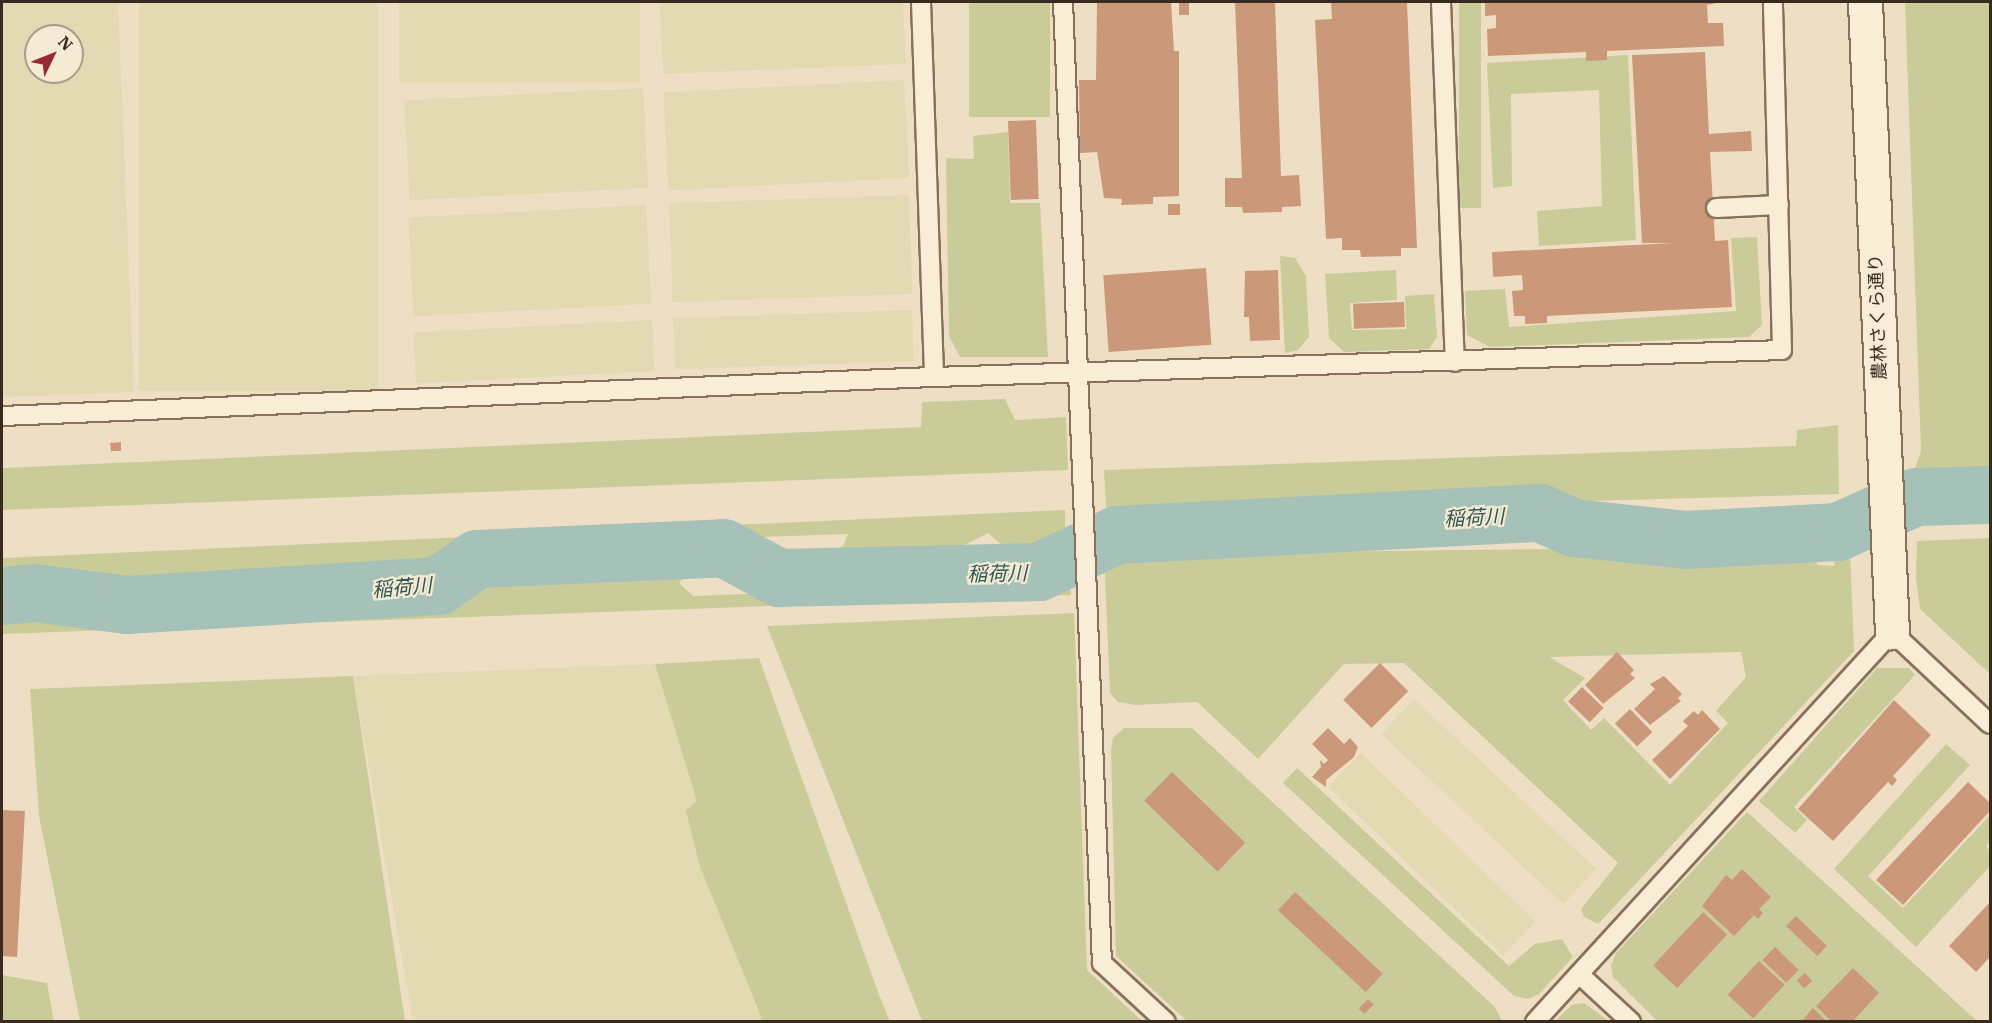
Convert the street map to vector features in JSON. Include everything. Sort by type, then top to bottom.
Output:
[{"type":"street","name":"農林さくら通り","points":[[1865,2],[1892,632]]},
{"type":"lane","points":[[921,2],[934,377]]},
{"type":"lane","points":[[1063,2],[1102,963],[1166,1022]]},
{"type":"lane","points":[[1441,2],[1455,362]]},
{"type":"lane","points":[[2,416],[934,377],[1077,376],[1782,350],[1773,2]]},
{"type":"lane","points":[[1716,208],[1779,205]]},
{"type":"lane","points":[[1535,1022],[1892,632],[1990,723]]},
{"type":"lane","points":[[1579,974],[1631,1022]]},
{"type":"shaded area","points":[[2,2],[118,2],[134,392],[2,397]]},
{"type":"shaded area","points":[[139,2],[378,2],[378,391],[139,391]]},
{"type":"shaded area","points":[[399,2],[640,2],[640,83],[399,83]]},
{"type":"shaded area","points":[[660,2],[903,2],[906,64],[663,74]]},
{"type":"shaded area","points":[[904,80],[909,178],[668,190],[663,93]]},
{"type":"shaded area","points":[[643,88],[648,188],[410,200],[404,101]]},
{"type":"shaded area","points":[[909,195],[912,294],[673,302],[669,203]]},
{"type":"shaded area","points":[[646,205],[651,304],[414,316],[408,217]]},
{"type":"shaded area","points":[[912,310],[914,361],[675,369],[673,318]]},
{"type":"shaded area","points":[[652,320],[655,371],[416,383],[413,333]]},
{"type":"shaded area","points":[[655,664],[698,801],[700,867],[762,1020],[413,1021],[353,676]]},
{"type":"shaded area","points":[[1414,699],[1596,869],[1563,904],[1381,734]]},
{"type":"shaded area","points":[[1361,753],[1536,922],[1503,956],[1328,787]]},
{"type":"green space","points":[[969,2],[1050,2],[1050,117],[969,117]]},
{"type":"green space","points":[[1459,2],[1481,2],[1481,208],[1459,208]]},
{"type":"green space","points":[[1905,2],[1990,2],[1990,488],[1915,492],[1914,471],[1921,451]]},
{"type":"green space","points":[[1628,55],[1636,240],[1539,246],[1537,211],[1602,206],[1599,90],[1511,94],[1512,186],[1493,188],[1487,63]]},
{"type":"green space","points":[[1008,132],[1010,203],[1040,203],[1048,357],[960,357],[949,336],[946,158],[974,159],[973,136]]},
{"type":"green space","points":[[1757,237],[1762,325],[1749,337],[1490,347],[1467,335],[1465,291],[1505,289],[1509,327],[1736,311],[1731,238]]},
{"type":"green space","points":[[1280,256],[1295,258],[1306,276],[1309,337],[1298,350],[1285,353]]},
{"type":"green space","points":[[1396,270],[1397,300],[1350,303],[1352,330],[1406,329],[1405,296],[1434,294],[1437,337],[1429,349],[1344,352],[1329,338],[1325,274]]},
{"type":"green space","points":[[1005,399],[1015,420],[1066,417],[1068,470],[2,510],[2,468],[921,427],[922,402]]},
{"type":"green space","points":[[1838,425],[1839,494],[1121,514],[1106,507],[1104,470],[1796,446],[1797,430]]},
{"type":"green space","points":[[1065,510],[1065,537],[1045,555],[1016,557],[988,533],[947,554],[795,566],[843,546],[848,534],[455,548],[428,566],[151,591],[102,579],[2,585],[2,558]]},
{"type":"green space","points":[[1990,538],[1990,674],[1920,609],[1916,578],[1917,541]]},
{"type":"green space","points":[[1815,546],[1817,565],[1834,566],[1836,549],[1850,550],[1854,651],[1598,924],[1584,917],[1581,909],[1618,863],[1404,663],[1344,664],[1258,759],[1197,702],[1135,705],[1118,702],[1110,693],[1104,554]],"holes":[[[1741,652],[1746,677],[1716,711],[1728,723],[1670,785],[1604,718],[1591,730],[1563,700],[1585,678],[1549,657]]]},
{"type":"green space","points":[[724,559],[726,568],[691,571],[679,583],[693,596],[1044,583],[1069,572],[1071,595],[2,634],[2,610],[38,607],[122,620],[452,601],[475,571]]},
{"type":"green space","points":[[1074,613],[1087,970],[1142,1021],[922,1021],[767,626]]},
{"type":"green space","points":[[759,658],[890,1021],[756,1021],[762,1019],[700,867],[686,810],[697,801],[655,664]]},
{"type":"green space","points":[[1877,668],[1909,668],[1915,675],[1794,807],[1807,820],[1795,833],[1759,801]]},
{"type":"green space","points":[[353,676],[405,1021],[80,1021],[39,816],[30,689]]},
{"type":"green space","points":[[1124,728],[1192,728],[1495,1007],[1502,1021],[1187,1021],[1116,956],[1111,750],[1113,738]]},
{"type":"green space","points":[[1946,744],[1970,765],[1868,876],[1903,908],[1990,815],[1990,841],[1986,846],[1990,851],[1990,866],[1916,947],[1834,869]]},
{"type":"green space","points":[[1297,768],[1509,966],[1535,944],[1562,939],[1573,957],[1539,994],[1528,999],[1514,996],[1283,783]]},
{"type":"green space","points":[[1747,812],[1977,1021],[1657,1021],[1613,977],[1611,965],[1616,953]]},
{"type":"green space","points":[[2,975],[47,983],[54,1021],[2,1021]]},
{"type":"green space","points":[[1584,1003],[1609,1021],[1555,1021],[1572,1005]]},
{"type":"water","points":[[1915,490],[1990,490],[1990,500],[1915,500]]},
{"type":"building","points":[[1097,2],[1171,2],[1174,51],[1179,51],[1179,196],[1153,197],[1153,204],[1121,205],[1122,199],[1104,198],[1097,152],[1080,153],[1079,80],[1096,80]]},
{"type":"building","points":[[1179,2],[1189,2],[1189,15],[1179,15]]},
{"type":"building","points":[[1235,2],[1275,2],[1281,176],[1299,175],[1301,206],[1282,207],[1282,212],[1243,213],[1242,207],[1225,207],[1225,178],[1242,178]]},
{"type":"building","points":[[1331,2],[1407,2],[1417,248],[1401,248],[1401,256],[1361,257],[1360,250],[1342,250],[1342,238],[1326,239],[1315,20],[1332,19]]},
{"type":"building","points":[[1485,2],[1722,2],[1707,5],[1708,23],[1723,23],[1724,46],[1607,51],[1607,60],[1586,61],[1586,52],[1488,56],[1487,29],[1496,28],[1496,15],[1485,16]]},
{"type":"building","points":[[1705,52],[1709,134],[1751,131],[1752,151],[1710,152],[1715,241],[1728,240],[1732,307],[1547,316],[1547,323],[1525,324],[1525,316],[1514,316],[1512,291],[1523,290],[1522,275],[1493,277],[1492,252],[1674,243],[1642,243],[1632,55]]},
{"type":"building","points":[[1036,120],[1039,199],[1011,200],[1008,121]]},
{"type":"building","points":[[1168,204],[1180,204],[1180,215],[1168,215]]},
{"type":"building","points":[[1206,268],[1211,345],[1109,352],[1103,275]]},
{"type":"building","points":[[1278,270],[1280,340],[1250,341],[1249,317],[1244,317],[1245,271]]},
{"type":"building","points":[[1404,302],[1405,327],[1354,329],[1353,304]]},
{"type":"building","points":[[121,442],[121,451],[111,451],[110,443]]},
{"type":"building","points":[[1617,652],[1634,670],[1630,674],[1635,678],[1603,704],[1585,685]]},
{"type":"building","points":[[1380,663],[1408,691],[1372,728],[1343,700]]},
{"type":"building","points":[[1664,676],[1682,694],[1678,698],[1681,701],[1650,725],[1634,709],[1655,689],[1650,684]]},
{"type":"building","points":[[1582,687],[1604,708],[1590,722],[1568,701]]},
{"type":"building","points":[[1894,700],[1931,735],[1893,776],[1897,780],[1892,786],[1888,782],[1833,841],[1798,809]]},
{"type":"building","points":[[1630,709],[1652,732],[1637,747],[1615,724]]},
{"type":"building","points":[[1702,710],[1720,729],[1670,779],[1652,760],[1688,726],[1683,721],[1694,711],[1698,715]]},
{"type":"building","points":[[1328,728],[1344,744],[1350,738],[1358,747],[1354,757],[1326,780],[1326,787],[1312,777],[1321,767],[1320,760],[1324,764],[1328,760],[1312,744]]},
{"type":"building","points":[[1172,772],[1245,843],[1218,872],[1144,801]]},
{"type":"building","points":[[1968,782],[1990,803],[1990,811],[1903,905],[1876,880]]},
{"type":"building","points":[[2,810],[25,811],[17,957],[2,956]]},
{"type":"building","points":[[1742,869],[1771,897],[1759,909],[1763,913],[1758,919],[1754,915],[1734,936],[1702,906],[1726,875],[1732,880]]},
{"type":"building","points":[[1295,892],[1383,974],[1366,992],[1278,910]]},
{"type":"building","points":[[1990,902],[1990,957],[1976,972],[1949,946]]},
{"type":"building","points":[[1703,912],[1727,935],[1677,988],[1653,965]]},
{"type":"building","points":[[1796,916],[1827,946],[1817,956],[1786,926]]},
{"type":"building","points":[[1775,947],[1799,970],[1786,983],[1762,960]]},
{"type":"building","points":[[1759,961],[1785,985],[1753,1019],[1728,995]]},
{"type":"building","points":[[1853,968],[1879,993],[1852,1022],[1832,1022],[1816,1006]]},
{"type":"building","points":[[1805,973],[1812,981],[1804,989],[1797,980]]},
{"type":"building","points":[[1368,999],[1374,1005],[1364,1014],[1359,1008]]},
{"type":"building","points":[[1813,1008],[1827,1022],[1801,1022]]},
{"type":"waterway","name":"稲荷川","points":[[2,596],[34,593],[127,605],[439,586],[477,559],[724,548],[779,578],[1039,572],[1117,535],[1540,513],[1574,528],[1686,540],[1838,532],[1916,497],[1990,495]]}]
